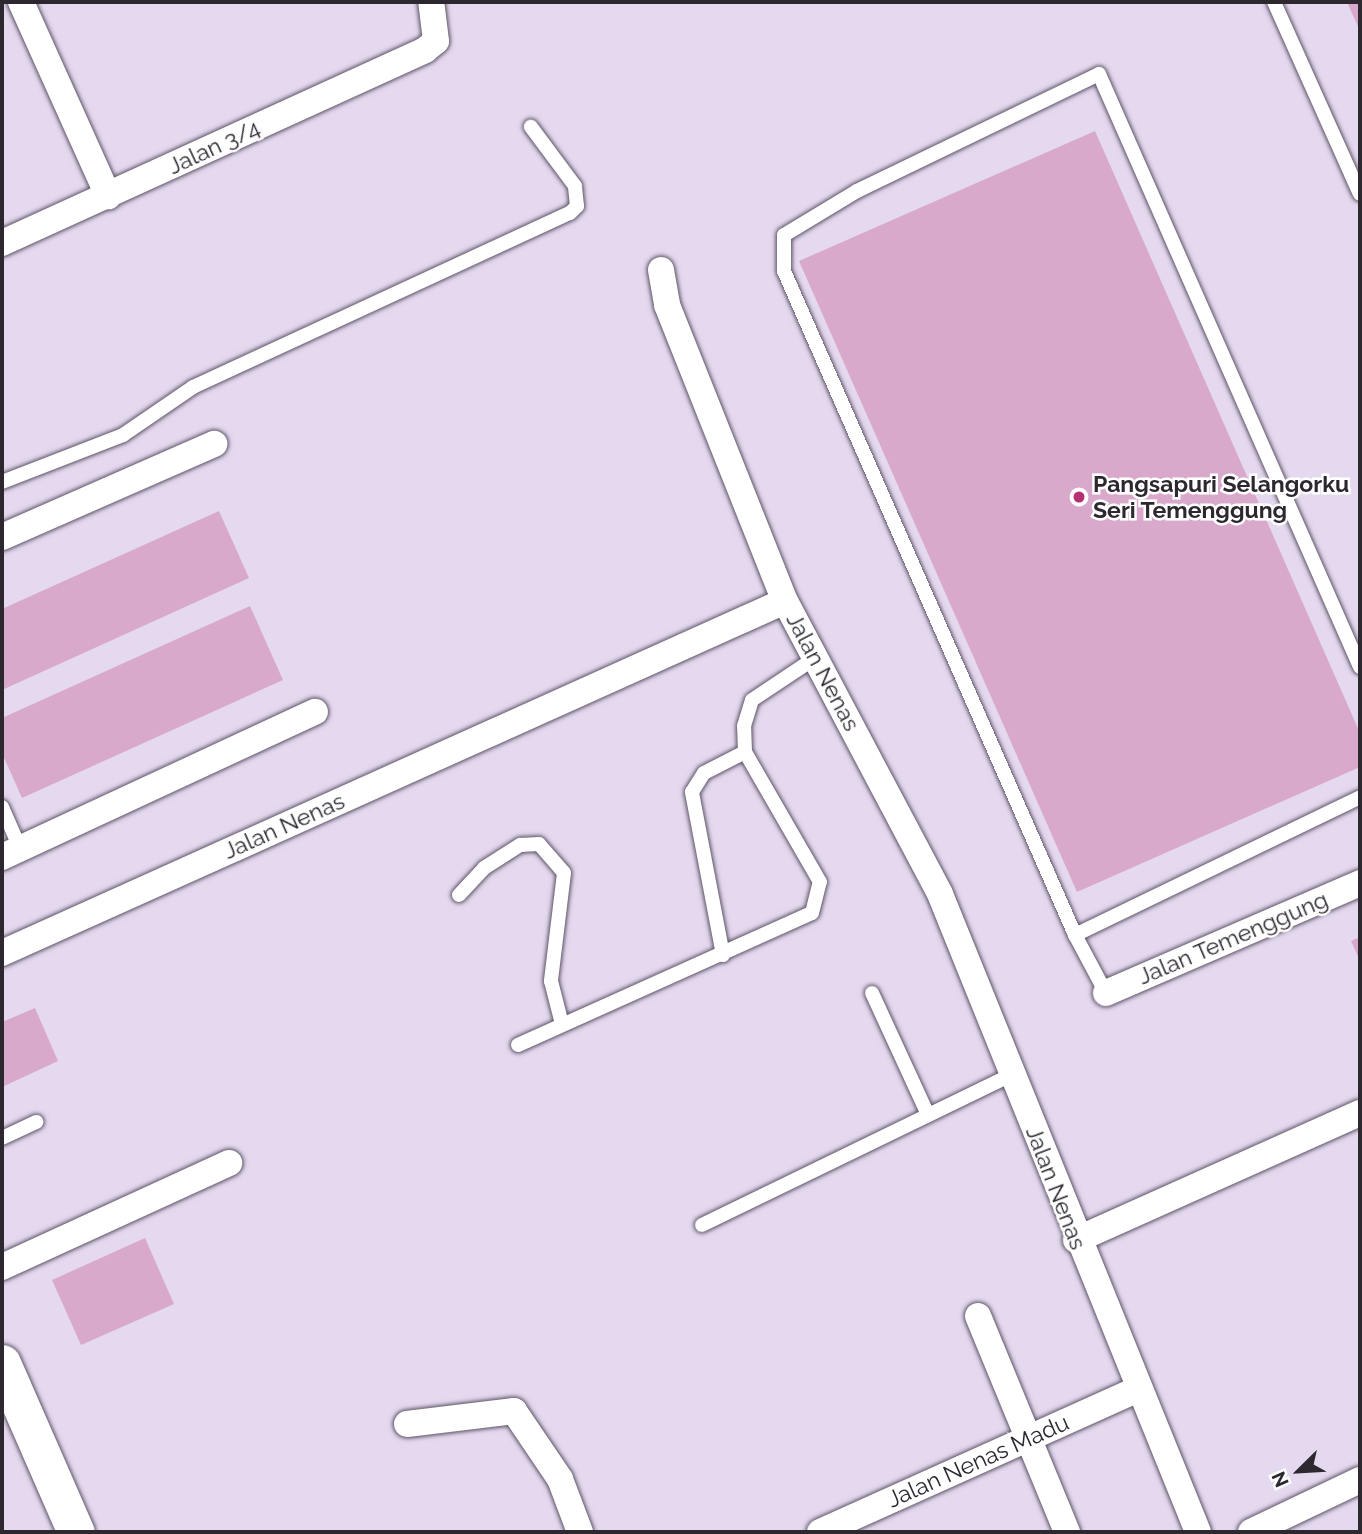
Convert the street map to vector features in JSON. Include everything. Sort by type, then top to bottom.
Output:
[{"type":"street","points":[[21,2],[108,196]]},
{"type":"street","name":"Jalan 3/4","points":[[2,243],[425,50],[436,41],[431,2]]},
{"type":"street","points":[[661,270],[667,305],[785,601]]},
{"type":"street","points":[[2,537],[214,444]]},
{"type":"street","name":"Jalan Nenas","points":[[2,953],[785,601],[940,894],[1136,1390],[1198,1532]]},
{"type":"street","points":[[11,853],[314,712]]},
{"type":"street","name":"Jalan Temenggung","points":[[1106,993],[1360,883]]},
{"type":"street","points":[[1076,1240],[1360,1113]]},
{"type":"street","points":[[2,1267],[229,1163]]},
{"type":"street","points":[[978,1316],[1067,1532]]},
{"type":"street","points":[[2,1363],[76,1532]]},
{"type":"street","name":"Jalan Nenas Madu","points":[[820,1532],[1136,1390]]},
{"type":"street","points":[[407,1424],[514,1411],[560,1479],[579,1532]]},
{"type":"street","points":[[1251,1532],[1360,1480]]},
{"type":"lane","points":[[1274,2],[1360,194]]},
{"type":"lane","points":[[1106,993],[1075,935],[784,271],[783,235],[869,184],[1098,74],[1360,667]]},
{"type":"lane","points":[[2,482],[123,435],[193,387],[570,213],[577,206],[575,186],[531,127]]},
{"type":"lane","points":[[518,1045],[812,913],[820,882],[746,752],[744,726],[752,700],[815,658]]},
{"type":"lane","points":[[723,955],[692,792],[704,773],[746,752]]},
{"type":"lane","points":[[1075,935],[1360,797]]},
{"type":"lane","points":[[2,807],[11,853]]},
{"type":"lane","points":[[459,895],[484,868],[520,845],[539,844],[564,873],[551,981],[562,1024]]},
{"type":"lane","points":[[872,993],[929,1115]]},
{"type":"lane","points":[[702,1225],[1011,1074]]},
{"type":"lane","points":[[2,1138],[37,1122]]},
{"type":"building","points":[[1347,2],[1360,2],[1360,31]]},
{"type":"building","name":"Pangsapuri Selangorku Seri Temenggung","points":[[1095,131],[1360,733],[1360,767],[1077,892],[799,261]]},
{"type":"building","points":[[219,511],[249,578],[2,690],[2,609]]},
{"type":"building","points":[[250,606],[283,680],[22,798],[2,753],[2,718]]},
{"type":"building","points":[[1360,937],[1360,961],[1351,941]]},
{"type":"building","points":[[35,1008],[58,1061],[2,1087],[2,1022]]},
{"type":"building","points":[[145,1238],[174,1304],[81,1345],[52,1280]]},
{"type":"place","name":"Pangsapuri Selangorku Seri Temenggung","points":[[1079,497]]}]
